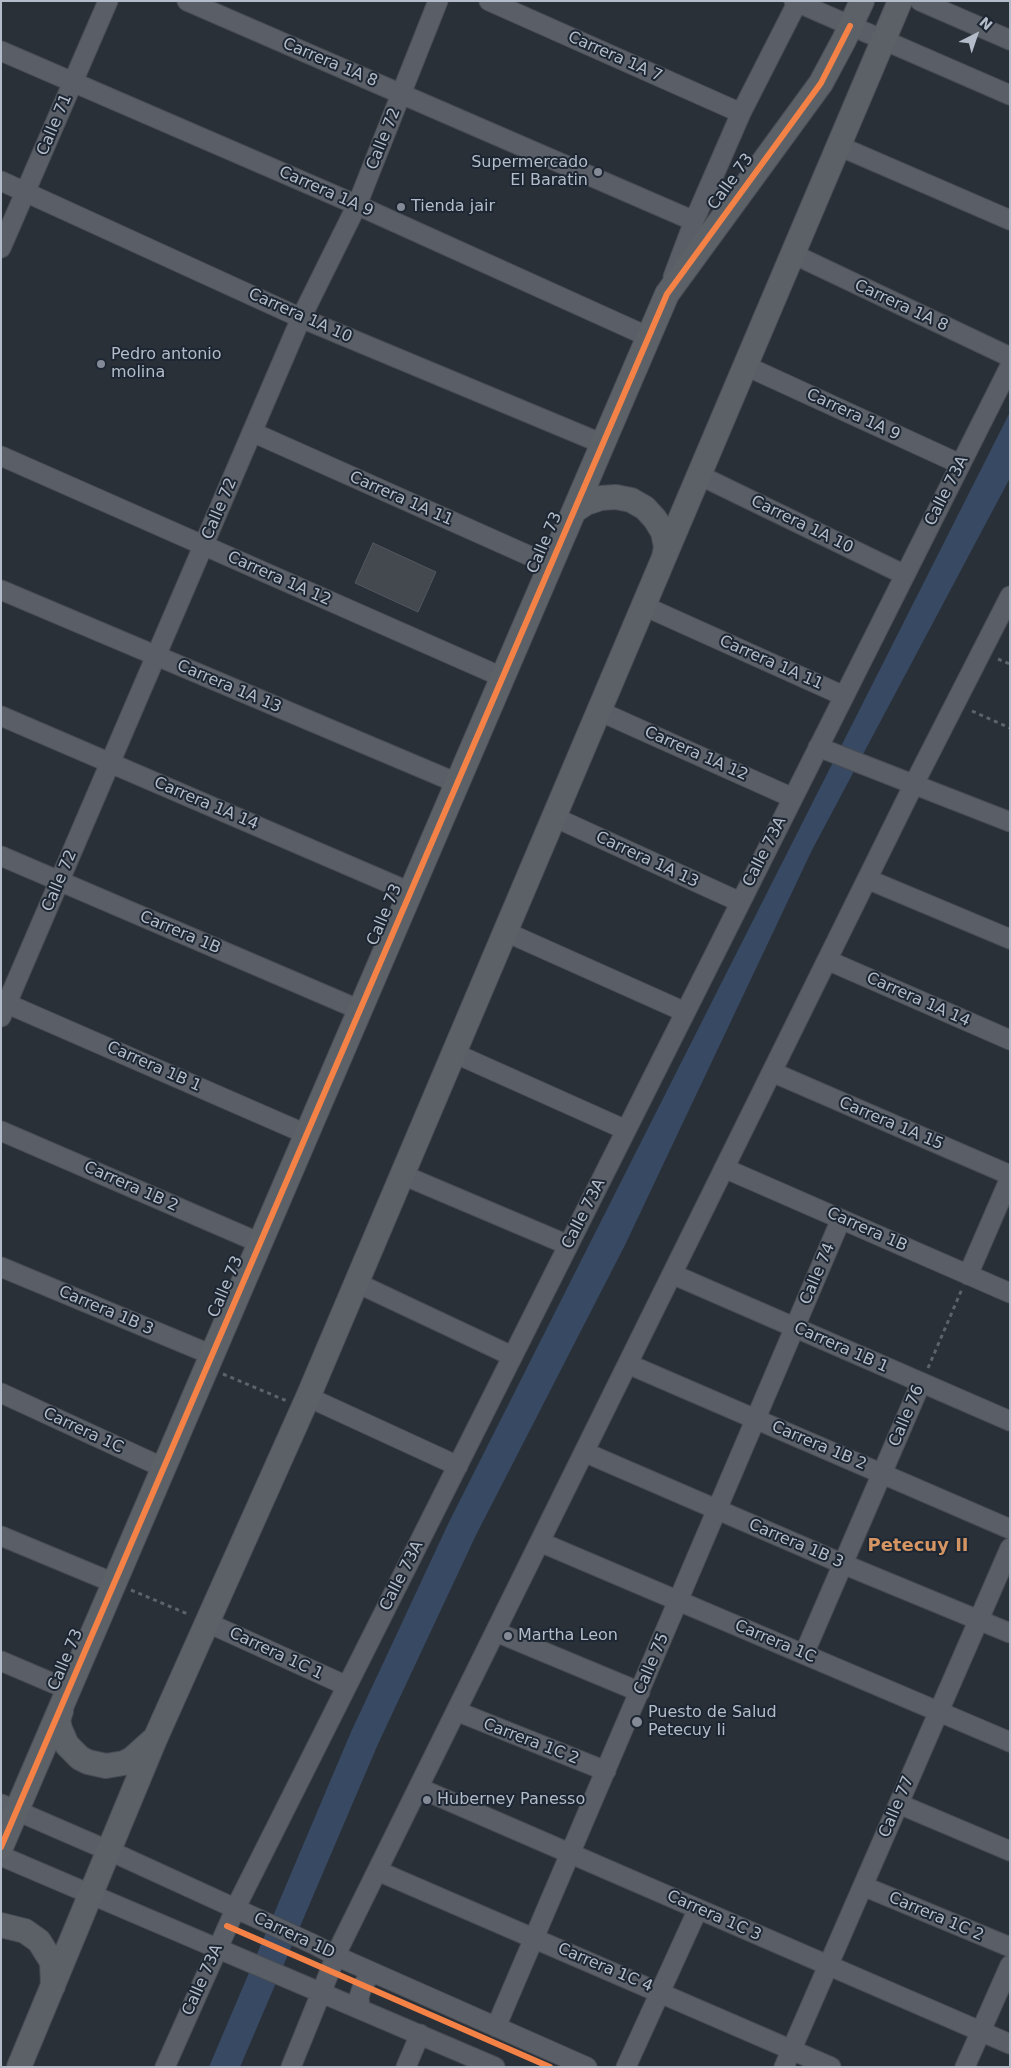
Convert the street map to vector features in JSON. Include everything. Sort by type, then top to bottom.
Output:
[{"type":"main road","points":[[18,2067],[155,1739],[306,1403],[899,1]]},
{"type":"main road","name":"Calle 73","points":[[1,1847],[9,1807],[66,1696],[667,294],[820,83],[855,15]]},
{"type":"main road","points":[[574,512],[586,503],[601,498],[616,497],[631,500],[645,508],[663,532],[666,547],[663,562]]},
{"type":"main road","points":[[66,1696],[58,1720],[63,1737],[73,1752],[88,1762],[106,1766],[124,1763],[132,1759],[155,1739]]},
{"type":"main road","points":[[1,1925],[25,1931],[39,1941],[52,1962],[53,1987]]},
{"type":"street","name":"Calle 71","points":[[1,248],[108,1]]},
{"type":"street","name":"Carrera 1A 8","points":[[188,1],[694,221]]},
{"type":"street","name":"Calle 72","points":[[3,1007],[60,882],[302,318],[357,205],[438,1]]},
{"type":"street","name":"Carrera 1A 7","points":[[488,1],[741,113]]},
{"type":"street","points":[[920,1],[1010,40]]},
{"type":"street","name":"Calle 73","points":[[667,294],[694,221],[741,113],[796,2]]},
{"type":"street","points":[[796,2],[855,15],[885,35],[1010,95]]},
{"type":"street","name":"Carrera 1A 9","points":[[1,51],[357,205],[648,337]]},
{"type":"street","points":[[839,146],[1010,220]]},
{"type":"street","name":"Carrera 1A 10","points":[[1,181],[302,318],[603,444]]},
{"type":"street","name":"Carrera 1A 8","points":[[793,254],[1010,357]]},
{"type":"street","name":"Carrera 1A 9","points":[[746,366],[960,464]]},
{"type":"street","name":"Calle 73A","points":[[165,2067],[236,1908],[740,902],[793,798],[823,749],[844,696],[1010,366]]},
{"type":"street","name":"Carrera 1A 11","points":[[252,432],[550,565]]},
{"type":"street","name":"Carrera 1A 12","points":[[1,456],[502,677]]},
{"type":"street","name":"Carrera 1A 10","points":[[699,475],[905,575]]},
{"type":"street","name":"Carrera 1A 13","points":[[1,590],[457,782]]},
{"type":"street","points":[[291,2067],[336,1956],[867,879],[908,782],[1010,596]]},
{"type":"street","name":"Carrera 1A 11","points":[[644,606],[844,696]]},
{"type":"street","name":"Carrera 1A 12","points":[[600,711],[793,798]]},
{"type":"street","name":"Carrera 1A 14","points":[[1,716],[410,892]]},
{"type":"street","points":[[823,749],[1010,822]]},
{"type":"street","name":"Carrera 1A 13","points":[[554,817],[740,902]]},
{"type":"street","name":"Carrera 1B","points":[[1,856],[360,1010]]},
{"type":"street","points":[[867,879],[1010,939]]},
{"type":"street","points":[[506,932],[685,1012]]},
{"type":"street","name":"Carrera 1A 14","points":[[827,960],[1010,1040]]},
{"type":"street","name":"Carrera 1B 1","points":[[3,1007],[306,1134]]},
{"type":"street","points":[[454,1053],[626,1130]]},
{"type":"street","name":"Carrera 1A 15","points":[[772,1072],[1010,1177]]},
{"type":"street","name":"Carrera 1B 2","points":[[1,1130],[260,1243]]},
{"type":"street","name":"Carrera 1B","points":[[724,1168],[1010,1293]]},
{"type":"street","points":[[402,1176],[568,1245]]},
{"type":"street","points":[[968,1275],[1010,1177]]},
{"type":"street","name":"Calle 74","points":[[795,1328],[841,1219]]},
{"type":"street","name":"Carrera 1B 3","points":[[1,1267],[209,1361]]},
{"type":"street","name":"Carrera 1B 1","points":[[672,1274],[1010,1422]]},
{"type":"street","points":[[357,1283],[512,1356]]},
{"type":"street","name":"Calle 75","points":[[496,2027],[795,1328]]},
{"type":"street","name":"Carrera 1B 2","points":[[628,1364],[1010,1529]]},
{"type":"street","name":"Calle 76","points":[[804,1654],[922,1383]]},
{"type":"street","name":"Carrera 1C","points":[[1,1393],[164,1468]]},
{"type":"street","points":[[306,1403],[458,1466]]},
{"type":"street","name":"Carrera 1B 3","points":[[584,1452],[844,1564],[1010,1632]]},
{"type":"street","points":[[1,1536],[114,1583]]},
{"type":"street","name":"Carrera 1C","points":[[540,1542],[1010,1742]]},
{"type":"street","name":"Calle 77","points":[[788,2059],[1010,1548]]},
{"type":"street","name":"Carrera 1C 1","points":[[206,1622],[347,1686]]},
{"type":"street","points":[[496,1632],[640,1692]]},
{"type":"street","points":[[1,1661],[66,1696]]},
{"type":"street","name":"Carrera 1C 2","points":[[456,1711],[606,1771]]},
{"type":"street","name":"Carrera 1C 3","points":[[419,1788],[1010,2044]]},
{"type":"street","points":[[899,1804],[1010,1851]]},
{"type":"street","name":"Carrera 1D","points":[[9,1807],[236,1908],[336,1956],[587,2067]]},
{"type":"street","points":[[1,1856],[495,2067]]},
{"type":"street","name":"Carrera 1C 4","points":[[378,1870],[661,1992],[788,2059],[831,2067]]},
{"type":"street","name":"Carrera 1C 2","points":[[863,1886],[1010,1947]]},
{"type":"street","points":[[626,2067],[698,1909]]},
{"type":"street","points":[[965,2067],[1010,1965]]},
{"type":"street","points":[[360,2008],[359,1997],[363,1985],[375,1973]]},
{"type":"street","points":[[406,2067],[420,2034]]},
{"type":"path","points":[[998,659],[1010,664]]},
{"type":"path","points":[[972,711],[1010,728]]},
{"type":"path","points":[[209,1361],[306,1403]]},
{"type":"path","points":[[114,1583],[206,1622]]},
{"type":"water","points":[[1010,412],[1010,478],[812,850],[625,1245],[476,1535],[378,1744],[240,2067],[209,2067],[351,1732],[449,1522]]},
{"type":"building","points":[[373,543],[436,572],[418,612],[355,583]]},
{"type":"cycle path","points":[[1,1847],[667,294],[821,83],[850,26]]},
{"type":"cycle path","points":[[227,1926],[550,2067]]},
{"type":"place","name":"Supermercado El Baratin","points":[[598,172]]},
{"type":"place","name":"Tienda jair","points":[[401,207]]},
{"type":"place","name":"Pedro antonio molina","points":[[101,364]]},
{"type":"place","name":"Martha Leon","points":[[508,1636]]},
{"type":"place","name":"Puesto de Salud Petecuy Ii","points":[[637,1722]]},
{"type":"place","name":"Huberney Panesso","points":[[427,1800]]},
{"type":"district","name":"Petecuy II","points":[[918,1546]]}]
